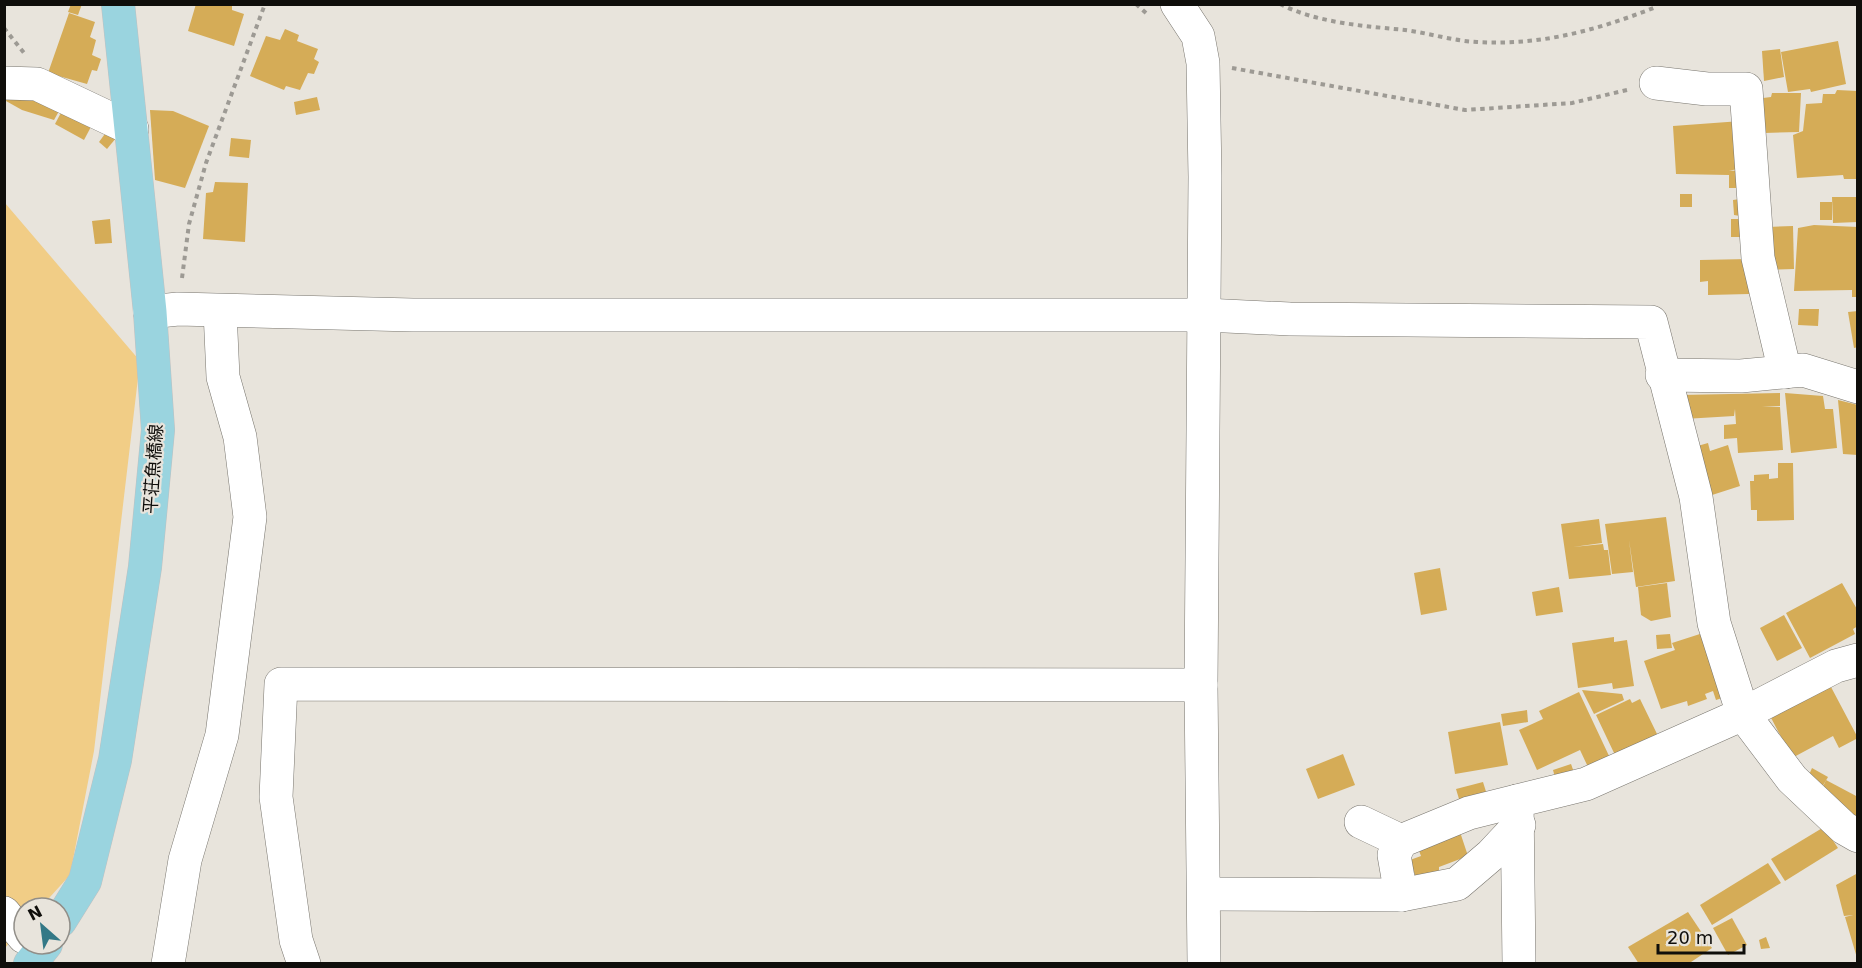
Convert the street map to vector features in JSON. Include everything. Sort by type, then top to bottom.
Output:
[{"type":"main road","name":"平荘魚橋線","points":[[72,903],[86,881],[115,760],[145,567],[158,430],[164,310],[132,129],[118,4]]},
{"type":"street","points":[[1165,12],[1198,36],[1203,63],[1205,315],[1201,685],[1204,963]]},
{"type":"street","points":[[4,83],[37,84],[132,129]]},
{"type":"street","points":[[1656,83],[1707,89],[1746,88],[1758,258],[1785,372]]},
{"type":"street","points":[[164,310],[412,315],[1205,315],[1290,319],[1651,322],[1662,375],[1695,497],[1714,622],[1743,714],[1792,779],[1844,828],[1857,836]]},
{"type":"street","points":[[168,963],[185,860],[222,735],[250,517],[240,437],[223,377],[220,311]]},
{"type":"street","points":[[1662,375],[1741,376],[1803,370],[1857,387]]},
{"type":"street","points":[[1401,896],[1394,855],[1401,841],[1469,813],[1518,813],[1743,714],[1836,666],[1857,660]]},
{"type":"street","points":[[304,963],[296,940],[276,797],[281,684],[1201,685]]},
{"type":"street","points":[[1205,894],[1401,896],[1457,884],[1491,855],[1518,813]]},
{"type":"street","points":[[1518,813],[1519,963]]},
{"type":"street","points":[[1361,822],[1401,841]]},
{"type":"path","points":[[164,310],[206,163],[265,4]]},
{"type":"path","points":[[1136,4],[1165,12]]},
{"type":"path","points":[[1280,4],[1353,26],[1408,30],[1476,42],[1540,42],[1607,27],[1661,4]]},
{"type":"path","points":[[1203,63],[1465,110],[1572,103],[1656,83]]},
{"type":"shaded area","points":[[5,203],[140,361],[94,751],[70,875],[51,896],[12,896],[12,940],[5,948]]},
{"type":"building","points":[[71,4],[82,4],[78,15],[68,12]]},
{"type":"building","points":[[196,4],[228,4],[232,6],[232,10],[244,14],[234,46],[188,31]]},
{"type":"building","points":[[69,13],[95,22],[90,37],[96,40],[92,55],[101,59],[97,71],[92,70],[87,84],[48,73]]},
{"type":"building","points":[[285,29],[299,35],[297,41],[318,49],[314,59],[319,62],[314,74],[308,73],[300,90],[286,86],[284,90],[250,76],[266,36],[280,40]]},
{"type":"building","points":[[1838,41],[1846,84],[1811,92],[1810,89],[1788,92],[1781,52]]},
{"type":"building","points":[[1780,49],[1784,77],[1764,81],[1762,51]]},
{"type":"building","points":[[10,89],[63,104],[54,120],[22,110],[6,101]]},
{"type":"building","points":[[1837,90],[1858,91],[1858,179],[1844,179],[1843,175],[1797,178],[1793,135],[1803,131],[1806,104],[1822,103],[1823,94],[1835,94]]},
{"type":"building","points":[[1772,93],[1801,93],[1799,132],[1764,133],[1763,98],[1771,97]]},
{"type":"building","points":[[317,97],[320,110],[296,115],[294,102]]},
{"type":"building","points":[[64,107],[93,123],[84,140],[55,124]]},
{"type":"building","points":[[150,110],[173,111],[209,126],[185,188],[155,180]]},
{"type":"building","points":[[1741,121],[1745,167],[1729,171],[1746,170],[1746,188],[1729,188],[1729,175],[1676,174],[1673,126]]},
{"type":"building","points":[[107,131],[116,138],[107,149],[99,142]]},
{"type":"building","points":[[231,138],[251,140],[249,158],[229,156]]},
{"type":"building","points":[[215,182],[248,183],[245,242],[203,239],[206,193],[213,192]]},
{"type":"building","points":[[1680,194],[1692,194],[1692,207],[1680,207]]},
{"type":"building","points":[[1832,197],[1857,197],[1858,222],[1833,223]]},
{"type":"building","points":[[1740,199],[1740,216],[1734,215],[1733,200]]},
{"type":"building","points":[[1820,202],[1832,202],[1832,220],[1820,220]]},
{"type":"building","points":[[110,219],[112,243],[95,244],[92,221]]},
{"type":"building","points":[[1731,219],[1740,219],[1740,237],[1731,237]]},
{"type":"building","points":[[1814,225],[1858,227],[1858,297],[1852,297],[1852,290],[1794,291],[1798,228]]},
{"type":"building","points":[[1793,226],[1794,269],[1767,270],[1767,227]]},
{"type":"building","points":[[1748,259],[1749,294],[1708,295],[1708,281],[1700,282],[1700,260]]},
{"type":"building","points":[[1799,309],[1819,309],[1818,326],[1798,325]]},
{"type":"building","points":[[1858,311],[1858,347],[1854,348],[1848,312]]},
{"type":"building","points":[[1780,393],[1780,406],[1762,407],[1780,407],[1783,450],[1738,453],[1737,438],[1724,439],[1724,425],[1736,424],[1735,409],[1734,416],[1684,419],[1681,395]]},
{"type":"building","points":[[1785,393],[1823,396],[1825,409],[1833,409],[1837,448],[1791,453]]},
{"type":"building","points":[[1838,400],[1858,405],[1858,455],[1843,454]]},
{"type":"building","points":[[1708,443],[1710,451],[1728,445],[1740,486],[1709,496],[1694,447]]},
{"type":"building","points":[[1778,463],[1793,463],[1794,520],[1757,521],[1757,510],[1751,510],[1750,481],[1754,481],[1754,475],[1769,474],[1769,479],[1778,478]]},
{"type":"building","points":[[1666,517],[1675,581],[1636,587],[1629,540],[1633,572],[1612,574],[1605,524]]},
{"type":"building","points":[[1599,519],[1602,543],[1573,547],[1603,544],[1604,550],[1608,550],[1611,575],[1569,579],[1561,524]]},
{"type":"building","points":[[1440,568],[1447,610],[1421,615],[1414,573]]},
{"type":"building","points":[[1667,583],[1671,617],[1651,621],[1641,615],[1638,587]]},
{"type":"building","points":[[1842,583],[1858,611],[1858,626],[1853,629],[1855,634],[1810,658],[1786,613]]},
{"type":"building","points":[[1559,587],[1563,612],[1536,616],[1532,592]]},
{"type":"building","points":[[1784,615],[1802,648],[1777,661],[1760,628]]},
{"type":"building","points":[[1703,633],[1725,697],[1716,700],[1713,691],[1705,694],[1707,699],[1688,706],[1687,701],[1661,709],[1644,661],[1675,650],[1672,643]]},
{"type":"building","points":[[1670,634],[1672,648],[1657,649],[1656,635]]},
{"type":"building","points":[[1614,637],[1614,642],[1627,640],[1634,686],[1613,689],[1612,683],[1578,688],[1572,643]]},
{"type":"building","points":[[1831,687],[1858,738],[1839,748],[1833,736],[1792,758],[1767,710],[1795,694],[1800,703]]},
{"type":"building","points":[[1582,690],[1622,694],[1624,700],[1594,714]]},
{"type":"building","points":[[1579,692],[1610,758],[1588,767],[1580,750],[1537,770],[1519,730],[1543,719],[1539,711]]},
{"type":"building","points":[[1630,699],[1632,703],[1640,699],[1658,736],[1615,755],[1596,715]]},
{"type":"building","points":[[1527,710],[1528,722],[1503,726],[1501,714]]},
{"type":"building","points":[[1500,722],[1508,765],[1455,774],[1448,732]]},
{"type":"building","points":[[1343,754],[1355,785],[1318,799],[1306,769]]},
{"type":"building","points":[[1571,764],[1575,775],[1556,781],[1553,770]]},
{"type":"building","points":[[1812,768],[1828,777],[1821,789],[1808,777]]},
{"type":"building","points":[[1826,780],[1858,797],[1858,821],[1821,791]]},
{"type":"building","points":[[1483,782],[1489,801],[1462,809],[1456,789]]},
{"type":"building","points":[[1824,827],[1838,848],[1785,881],[1771,859]]},
{"type":"building","points":[[1460,832],[1468,856],[1439,867],[1439,877],[1418,884],[1410,860],[1421,856],[1418,848]]},
{"type":"building","points":[[1768,863],[1781,883],[1712,925],[1700,905]]},
{"type":"building","points":[[1858,873],[1857,958],[1845,917],[1853,915],[1844,916],[1836,885]]},
{"type":"building","points":[[1688,912],[1712,948],[1688,964],[1639,964],[1628,947]]},
{"type":"building","points":[[1732,918],[1747,945],[1728,955],[1713,928]]},
{"type":"building","points":[[1766,937],[1770,948],[1761,949],[1759,940]]}]
